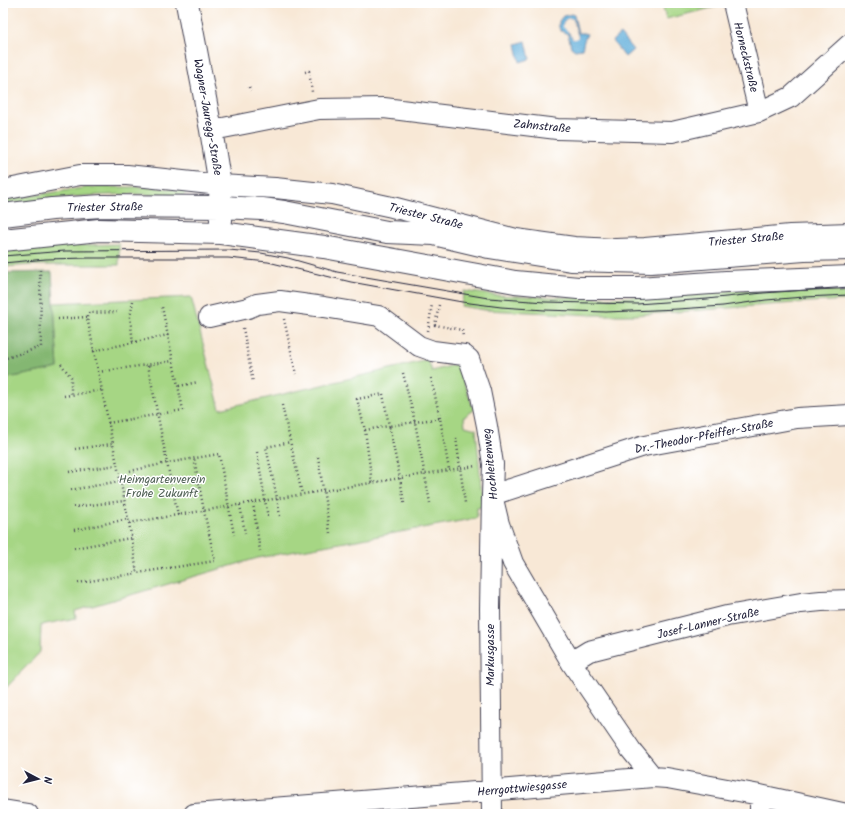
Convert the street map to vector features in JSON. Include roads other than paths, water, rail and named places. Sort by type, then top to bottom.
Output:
[{"type":"main road","name":"Wagner-Jauregg-Straße","points":[[187,3],[220,185],[221,233]]},
{"type":"main road","name":"Triester Straße","points":[[3,215],[52,209],[103,206],[221,207],[262,209],[387,232],[434,234],[489,247],[570,260],[651,262],[796,251],[850,249]]},
{"type":"main road","name":"Triester Straße","points":[[3,240],[99,230],[221,233],[324,247],[515,282],[578,288],[638,288],[726,282],[850,277]]},
{"type":"street","name":"Horneckstraße","points":[[733,3],[759,112]]},
{"type":"street","name":"Zahnstraße","points":[[211,130],[316,110],[384,108],[557,129],[672,132],[759,112],[791,97],[850,44]]},
{"type":"street","name":"Triester Straße","points":[[3,190],[80,176],[126,175],[220,185],[275,188],[332,194],[392,207],[516,239],[574,247],[645,248],[790,235],[850,233]]},
{"type":"street","name":"Hochleitenweg","points":[[210,317],[248,308],[258,304],[280,301],[324,307],[379,316],[419,346],[433,351],[464,355],[469,359],[480,392],[487,426],[493,464],[492,495],[499,524],[513,563],[571,662],[634,755],[653,777]]},
{"type":"street","name":"Dr.-Theodor-Pfeiffer-Straße","points":[[492,495],[644,446],[798,418],[850,415]]},
{"type":"street","name":"Markusgasse","points":[[492,495],[490,609],[492,814]]},
{"type":"street","name":"Josef-Lanner-Straße","points":[[571,662],[589,651],[727,616],[801,603],[850,600]]},
{"type":"street","name":"Herrgottwiesgasse","points":[[194,814],[253,812],[653,777],[667,778],[760,805],[847,814]]},
{"type":"street","points":[[3,810],[28,814]]},
{"type":"water","points":[[571,14],[574,15],[578,33],[587,34],[582,49],[575,50],[571,47],[568,34],[561,31],[559,28],[559,21],[563,16]],"holes":[[[569,18],[573,19],[578,37],[573,39],[563,24],[565,20]]]},
{"type":"water","points":[[620,34],[633,50],[625,57],[612,41]]},
{"type":"water","points":[[526,41],[530,59],[520,62],[516,44]]},
{"type":"tram line","points":[[3,256],[65,251],[229,250],[261,253],[288,258],[337,272],[488,298],[545,302],[637,304],[850,287]]},
{"type":"tram line","points":[[3,263],[46,259],[89,258],[228,258],[268,262],[351,282],[462,302],[501,307],[545,310],[606,312],[678,309],[723,306],[766,300],[850,295]]},
{"type":"park label","name":"Heimgartenverein Frohe Zukunft","points":[[162,486]]}]
